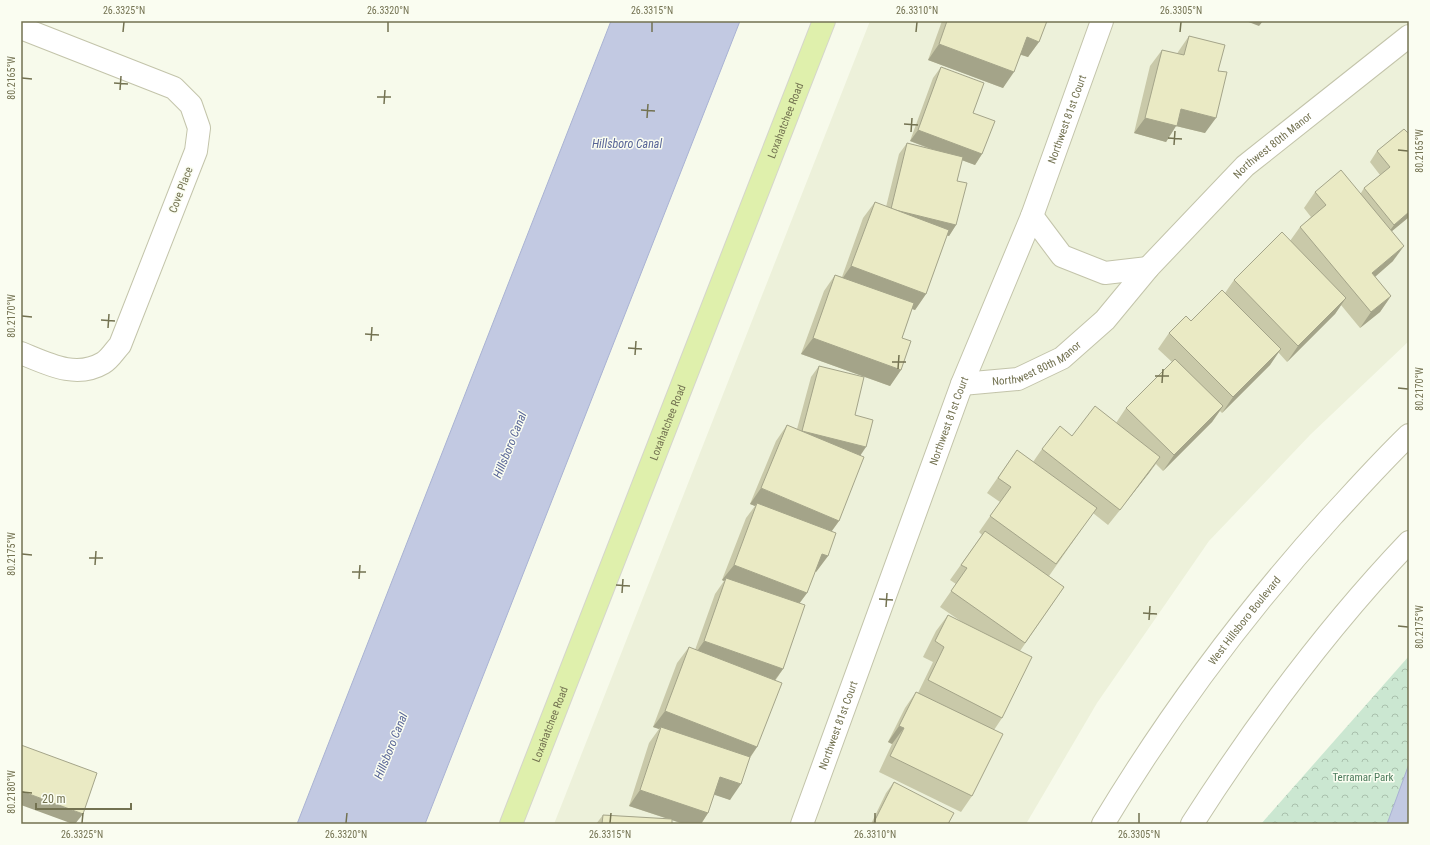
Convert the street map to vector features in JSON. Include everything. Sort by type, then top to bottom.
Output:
[{"type":"main road","name":"Loxahatchee Road","points":[[511,824],[824,21]]},
{"type":"street","name":"Northwest 81st Court","points":[[802,824],[962,384],[1032,216],[1102,21]]},
{"type":"street","name":"Cove Place","points":[[21,28],[174,88],[192,105],[199,128],[196,151],[120,345],[104,362],[81,371],[58,368],[21,353]]},
{"type":"street","name":"Northwest 80th Manor","points":[[962,384],[1018,379],[1062,358],[1105,320],[1148,268],[1245,166],[1409,36]]},
{"type":"street","points":[[1032,216],[1062,256],[1105,273],[1148,268]]},
{"type":"street","name":"West Hillsboro Boulevard","points":[[1103,824],[1183,701],[1251,610],[1327,522],[1409,435]]},
{"type":"street","points":[[1192,824],[1254,731],[1290,682],[1362,594],[1409,542]]},
{"type":"shaded area","points":[[870,21],[1409,21],[1409,341],[1311,434],[1209,541],[1097,703],[1026,824],[554,824]]},
{"type":"green space","name":"Terramar Park","points":[[1409,656],[1409,824],[1261,824]]},
{"type":"water","name":"Hillsboro Canal","points":[[611,21],[740,21],[425,824],[297,824]]},
{"type":"water","points":[[1409,764],[1409,824],[1387,824]]},
{"type":"building","points":[[947,21],[1047,21],[1039,42],[1027,37],[1014,72],[939,44]]},
{"type":"building","points":[[1189,36],[1225,45],[1218,71],[1227,72],[1216,118],[1181,109],[1177,126],[1145,118],[1162,50],[1184,55]]},
{"type":"building","points":[[941,67],[984,83],[973,113],[995,121],[982,154],[918,130]]},
{"type":"building","points":[[1404,129],[1409,134],[1409,212],[1394,225],[1364,188],[1390,167],[1377,151]]},
{"type":"building","points":[[907,143],[963,157],[957,181],[967,183],[956,225],[891,209]]},
{"type":"building","points":[[1341,170],[1404,246],[1372,273],[1391,296],[1371,312],[1300,227],[1326,205],[1315,192]]},
{"type":"building","points":[[875,202],[949,230],[926,294],[851,266]]},
{"type":"building","points":[[1282,232],[1346,298],[1298,346],[1234,280]]},
{"type":"building","points":[[835,275],[914,303],[902,338],[911,341],[901,370],[813,338]]},
{"type":"building","points":[[1222,290],[1281,349],[1233,397],[1169,333],[1186,316],[1191,321]]},
{"type":"building","points":[[1175,359],[1223,406],[1174,455],[1126,408]]},
{"type":"building","points":[[819,366],[864,377],[855,415],[873,420],[866,447],[802,431]]},
{"type":"building","points":[[1095,406],[1160,457],[1120,510],[1042,449],[1060,426],[1072,436]]},
{"type":"building","points":[[787,425],[864,457],[839,521],[761,488]]},
{"type":"building","points":[[1017,450],[1097,508],[1056,564],[990,516],[1011,487],[998,478]]},
{"type":"building","points":[[757,503],[836,533],[828,556],[822,554],[807,593],[734,565]]},
{"type":"building","points":[[985,531],[1064,587],[1025,643],[951,591],[967,568],[961,565]]},
{"type":"building","points":[[726,578],[805,605],[783,669],[704,641]]},
{"type":"building","points":[[948,615],[1032,657],[1002,718],[928,680],[944,647],[935,641]]},
{"type":"building","points":[[689,647],[782,683],[757,747],[665,711]]},
{"type":"building","points":[[916,692],[1003,734],[972,796],[890,756],[904,728],[899,726]]},
{"type":"building","points":[[661,727],[750,757],[741,784],[720,777],[708,813],[640,790]]},
{"type":"building","points":[[21,745],[97,773],[83,814],[21,791]]},
{"type":"building","points":[[894,782],[954,813],[948,824],[873,824]]},
{"type":"building","points":[[603,815],[672,819],[672,824],[602,824]]}]
